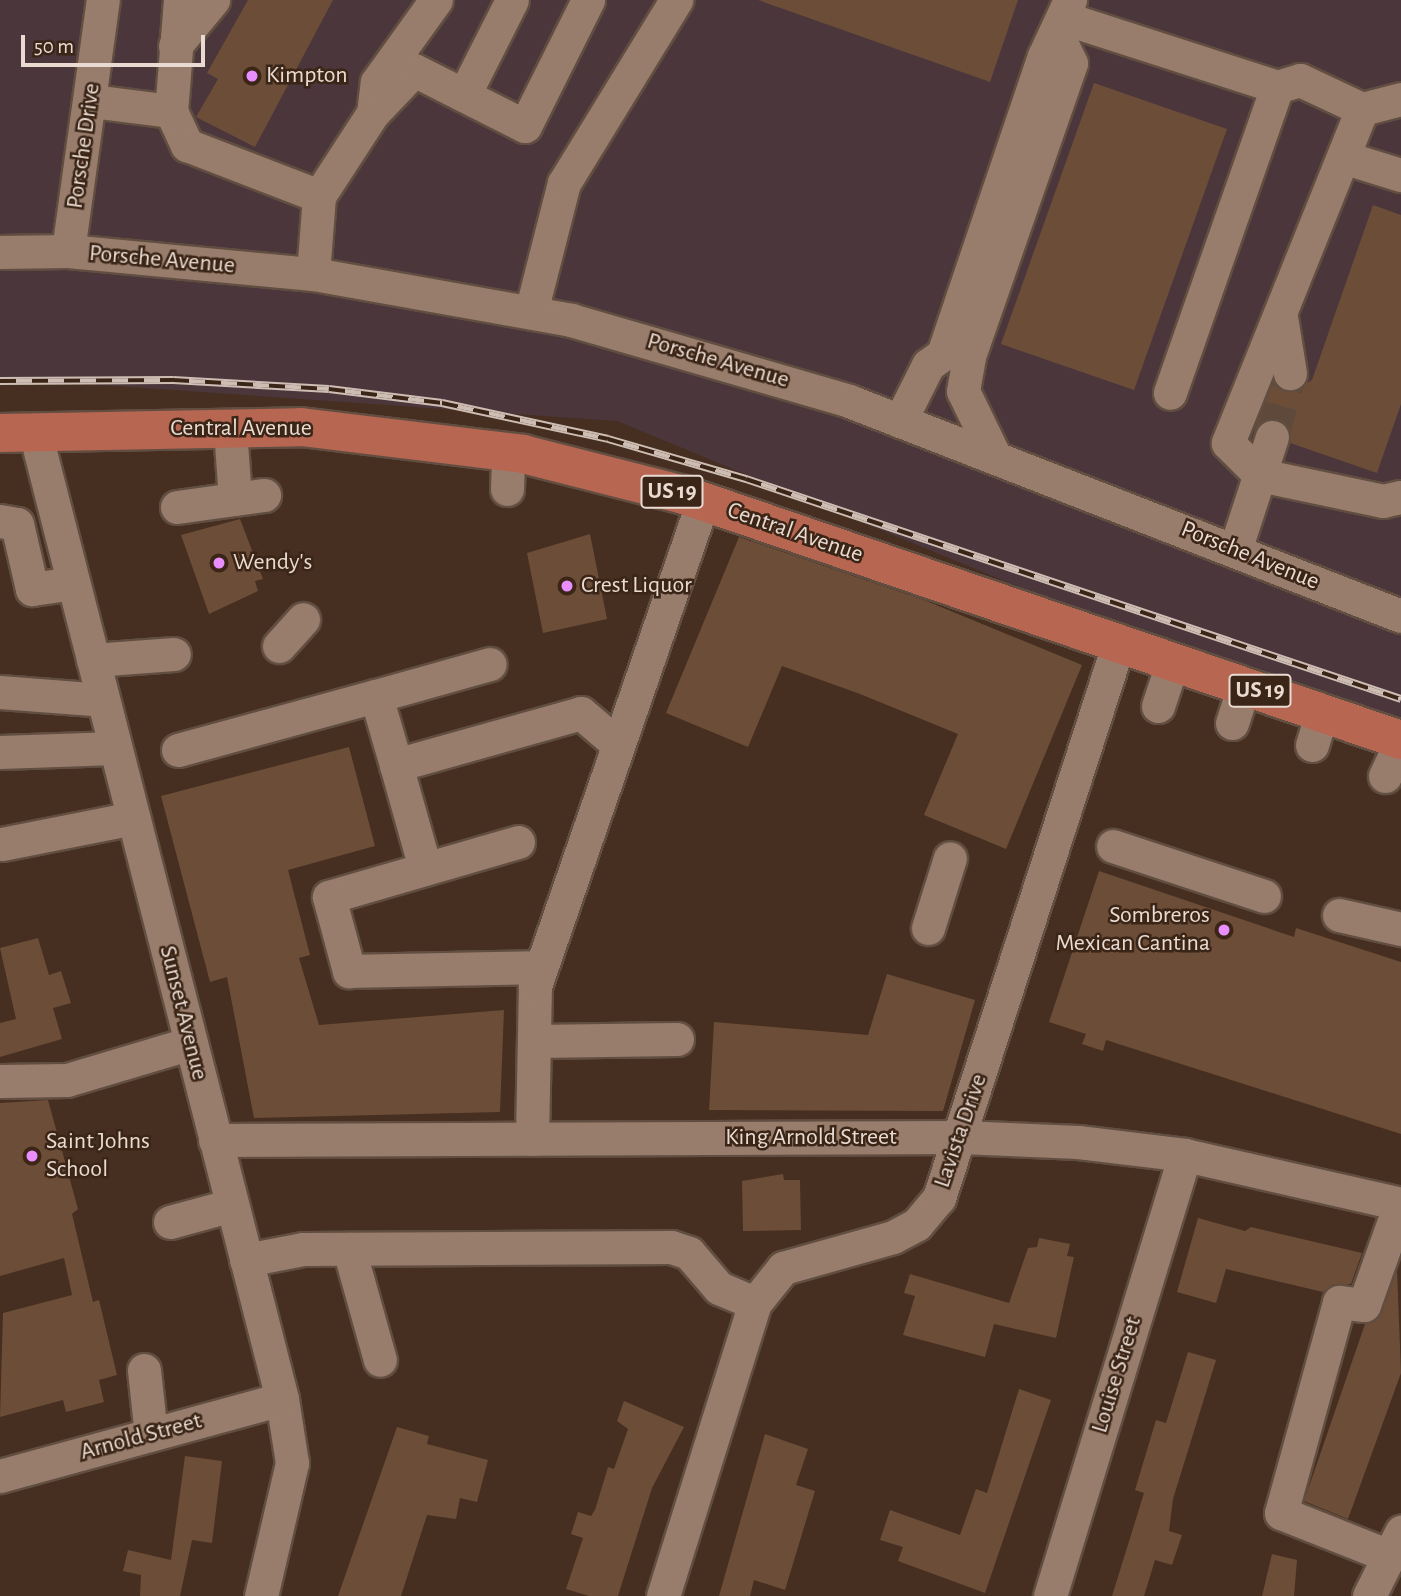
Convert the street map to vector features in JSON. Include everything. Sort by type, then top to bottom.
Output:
[{"type":"main road","name":"Central Avenue","points":[[17,433],[325,429],[509,451],[703,502],[1244,685],[1317,729],[1401,740]]},
{"type":"street","name":"Porsche Drive","points":[[68,251],[103,0]]},
{"type":"street","points":[[180,0],[171,111],[187,145],[319,196]]},
{"type":"street","points":[[176,46],[213,0]]},
{"type":"street","points":[[313,274],[319,196],[373,113],[377,82],[404,64],[436,0]]},
{"type":"street","points":[[464,95],[512,0]]},
{"type":"street","points":[[404,64],[525,126],[588,0]]},
{"type":"street","points":[[531,312],[564,183],[676,0]]},
{"type":"street","points":[[1064,11],[1277,87],[1300,80],[1362,109],[1401,99]]},
{"type":"street","points":[[901,421],[936,360],[1044,56],[1064,11]]},
{"type":"street","points":[[963,391],[969,356],[1071,63],[1064,11]]},
{"type":"street","points":[[1170,393],[1277,87]]},
{"type":"street","points":[[91,101],[171,111]]},
{"type":"street","points":[[1362,109],[1346,158],[1228,443],[1260,475],[1383,501],[1401,496]]},
{"type":"street","points":[[1346,158],[1401,175]]},
{"type":"street","name":"Porsche Avenue","points":[[0,251],[68,251],[313,274],[531,312],[749,367],[994,455],[1401,616]]},
{"type":"street","points":[[1281,317],[1290,373]]},
{"type":"street","points":[[936,360],[963,391],[994,455]]},
{"type":"street","points":[[177,507],[250,497],[230,429]]},
{"type":"street","name":"Sunset Avenue","points":[[17,433],[73,583],[282,1399],[292,1463],[261,1596]]},
{"type":"street","points":[[1235,550],[1272,437]]},
{"type":"street","points":[[507,489],[509,451]]},
{"type":"street","points":[[532,1139],[534,1041],[541,967],[615,742],[703,502]]},
{"type":"street","points":[[0,521],[17,524],[32,589],[73,583]]},
{"type":"street","points":[[279,646],[303,619]]},
{"type":"street","name":"Lavista Drive","points":[[663,1596],[755,1303],[783,1268],[848,1241],[918,1224],[939,1198],[961,1137],[1119,642]]},
{"type":"street","points":[[93,660],[174,654]]},
{"type":"street","points":[[1158,706],[1172,661]]},
{"type":"street","points":[[178,750],[490,664]]},
{"type":"street","points":[[1232,723],[1244,685]]},
{"type":"street","points":[[0,692],[103,700]]},
{"type":"street","points":[[376,696],[425,868]]},
{"type":"street","points":[[396,765],[581,713],[615,742]]},
{"type":"street","points":[[1385,776],[1401,740]]},
{"type":"street","points":[[0,752],[115,748]]},
{"type":"street","points":[[2,844],[133,818]]},
{"type":"street","points":[[518,842],[329,897],[349,971],[541,967]]},
{"type":"street","points":[[1113,846],[1264,896]]},
{"type":"street","points":[[928,928],[950,858]]},
{"type":"street","points":[[1339,915],[1401,929]]},
{"type":"street","points":[[534,1041],[677,1039]]},
{"type":"street","points":[[0,1081],[67,1080],[191,1043]]},
{"type":"street","name":"King Arnold Street","points":[[215,1140],[532,1139],[845,1153],[961,1137],[1185,1155],[1401,1204]]},
{"type":"street","name":"Louise Street","points":[[1050,1596],[1185,1155]]},
{"type":"street","points":[[1369,1596],[1395,1544],[1281,1513],[1339,1302],[1364,1306],[1401,1204]]},
{"type":"street","points":[[170,1222],[232,1205]]},
{"type":"street","points":[[246,1260],[303,1249],[671,1247],[689,1253],[719,1288],[755,1303]]},
{"type":"street","points":[[349,1249],[380,1360]]},
{"type":"street","points":[[144,1370],[151,1435]]},
{"type":"street","name":"Arnold Street","points":[[0,1476],[282,1399]]},
{"type":"shaded area","points":[[0,0],[1401,0],[1401,719],[1070,608],[617,421],[0,378]]},
{"type":"building","name":"Kimpton","points":[[248,0],[333,0],[255,147],[196,117],[218,79],[207,73]]},
{"type":"building","points":[[758,0],[1018,0],[990,82]]},
{"type":"building","points":[[1094,83],[1227,129],[1134,390],[1001,344]]},
{"type":"building","points":[[1373,205],[1401,215],[1401,404],[1377,473],[1290,443],[1291,432],[1279,419],[1267,418],[1254,431],[1273,382],[1292,392],[1312,380]]},
{"type":"building","name":"Wendy's","points":[[240,519],[263,579],[255,581],[258,591],[209,614],[181,535]]},
{"type":"building","name":"Crest Liquor","points":[[590,534],[607,619],[543,633],[527,553]]},
{"type":"building","points":[[739,537],[924,600],[1082,665],[1006,849],[924,815],[958,734],[860,694],[782,666],[748,747],[666,713]]},
{"type":"building","points":[[349,747],[375,846],[288,870],[310,955],[299,958],[319,1025],[504,1010],[500,1112],[254,1118],[227,977],[210,982],[161,796]]},
{"type":"building","points":[[1099,871],[1294,937],[1296,928],[1401,962],[1401,1134],[1106,1040],[1103,1051],[1082,1044],[1086,1034],[1049,1022]]},
{"type":"building","points":[[38,938],[49,975],[61,971],[71,1003],[53,1008],[62,1039],[0,1057],[0,1023],[16,1019],[0,948]]},
{"type":"building","points":[[887,974],[975,1000],[943,1111],[709,1110],[714,1022],[868,1035]]},
{"type":"building","points":[[48,1100],[78,1209],[72,1214],[93,1302],[99,1300],[117,1375],[99,1380],[104,1402],[66,1412],[63,1400],[0,1417],[3,1313],[72,1295],[64,1258],[0,1276],[0,1103]]},
{"type":"building","points":[[783,1174],[784,1180],[800,1180],[801,1230],[743,1231],[742,1181]]},
{"type":"building","points":[[1198,1218],[1245,1231],[1251,1227],[1362,1253],[1351,1284],[1333,1284],[1323,1292],[1226,1269],[1216,1303],[1177,1292]]},
{"type":"building","points":[[1039,1238],[1070,1244],[1067,1256],[1074,1257],[1056,1338],[994,1324],[985,1357],[903,1335],[915,1296],[904,1293],[910,1274],[1009,1303],[1028,1248],[1037,1247]]},
{"type":"building","points":[[1397,1269],[1401,1373],[1348,1519],[1304,1501],[1365,1324],[1382,1312]]},
{"type":"building","points":[[1188,1352],[1216,1360],[1173,1499],[1169,1531],[1182,1535],[1172,1565],[1155,1560],[1144,1596],[1112,1596],[1144,1493],[1135,1490],[1156,1420],[1166,1423]]},
{"type":"building","points":[[1019,1389],[1051,1400],[985,1593],[898,1561],[903,1547],[880,1540],[890,1510],[960,1535],[976,1489],[987,1493]]},
{"type":"building","points":[[624,1401],[684,1427],[652,1488],[618,1596],[589,1596],[566,1589],[583,1538],[571,1534],[578,1512],[591,1516],[595,1510],[608,1467],[614,1469],[628,1429],[617,1421]]},
{"type":"building","points":[[397,1427],[429,1436],[427,1444],[488,1460],[477,1502],[460,1498],[456,1519],[427,1515],[401,1596],[338,1596]]},
{"type":"building","points":[[765,1434],[808,1449],[796,1485],[815,1491],[785,1590],[754,1580],[750,1596],[719,1596]]},
{"type":"building","points":[[185,1456],[222,1461],[212,1543],[192,1540],[180,1596],[140,1596],[141,1575],[123,1571],[128,1550],[171,1560]]},
{"type":"building","points":[[1272,1554],[1297,1560],[1294,1596],[1262,1596]]},
{"type":"tunnel","points":[[1272,437],[1290,373]]},
{"type":"railway","points":[[0,381],[173,380],[329,389],[442,403],[608,439],[746,479],[1401,699]]},
{"type":"place","name":"Kimpton","points":[[252,76]]},
{"type":"place","name":"Wendy's","points":[[219,563]]},
{"type":"place","name":"Crest Liquor","points":[[567,586]]},
{"type":"place","name":"Sombreros Mexican Cantina","points":[[1224,930]]},
{"type":"place","name":"Saint Johns School","points":[[32,1156]]}]
